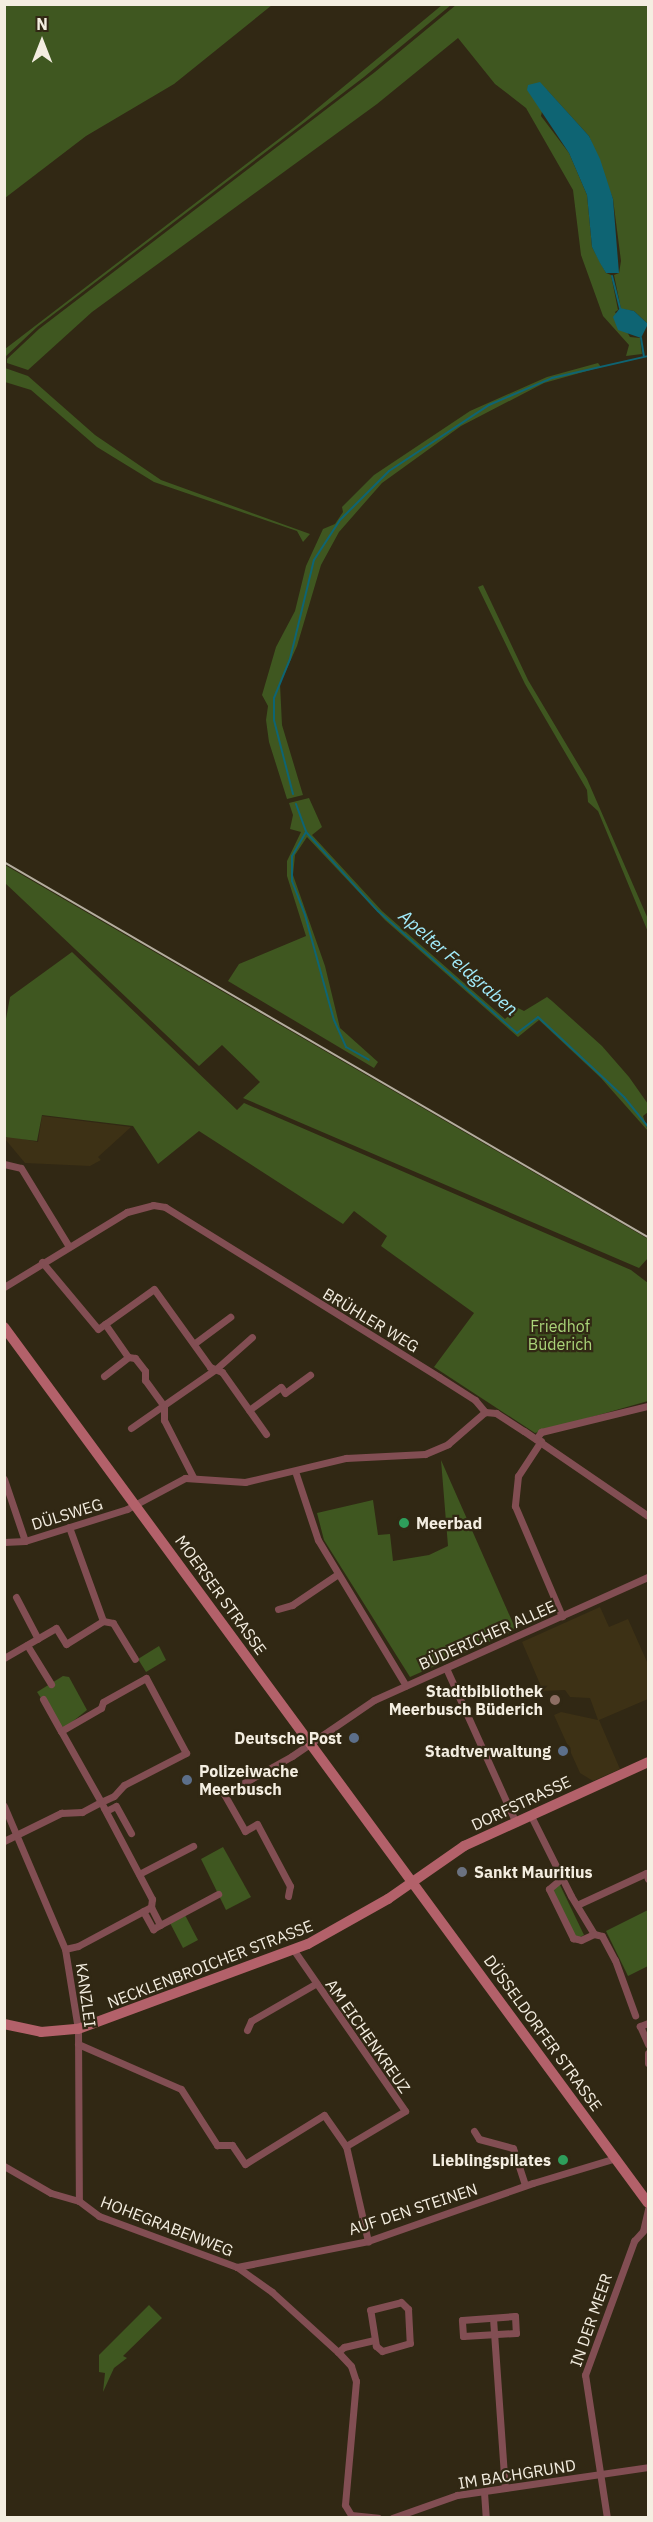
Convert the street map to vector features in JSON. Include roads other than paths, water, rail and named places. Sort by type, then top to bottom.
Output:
[{"type":"main road","name":"MOERSER STRASSE","points":[[4,1327],[413,1882]]},
{"type":"main road","name":"DORFSTRASSE","points":[[413,1882],[447,1855],[648,1762]]},
{"type":"main road","name":"NECKLENBROICHER STRASSE","points":[[4,2024],[41,2032],[78,2029],[293,1949],[365,1914],[413,1882]]},
{"type":"main road","name":"DÜSSELDORFER STRASSE","points":[[413,1882],[648,2203]]},
{"type":"street","points":[[4,1164],[21,1168],[68,1245]]},
{"type":"street","name":"BRÜHLER WEG","points":[[4,1287],[68,1245],[127,1212],[153,1205],[165,1208],[439,1377],[475,1400],[485,1412],[496,1413],[648,1516]]},
{"type":"street","points":[[42,1262],[98,1329],[154,1289],[195,1343],[210,1367],[222,1372],[266,1434]]},
{"type":"street","points":[[195,1343],[230,1317]]},
{"type":"street","points":[[105,1324],[128,1357]]},
{"type":"street","points":[[131,1428],[216,1369],[252,1337]]},
{"type":"street","points":[[104,1376],[128,1357],[135,1358],[146,1371],[145,1380],[164,1406],[164,1420],[193,1477],[245,1482],[352,1457],[435,1451],[485,1412]]},
{"type":"street","points":[[249,1410],[281,1388],[285,1393],[310,1375]]},
{"type":"street","points":[[562,1616],[515,1506],[518,1476],[541,1432],[648,1406]]},
{"type":"street","points":[[154,1413],[164,1420]]},
{"type":"street","points":[[295,1471],[318,1540],[406,1686]]},
{"type":"street","name":"DÜLSWEG","points":[[4,1542],[25,1541],[136,1506],[176,1481],[193,1477]]},
{"type":"street","points":[[4,1479],[25,1541]]},
{"type":"street","points":[[69,1527],[103,1621]]},
{"type":"street","points":[[278,1609],[292,1605],[338,1574]]},
{"type":"street","name":"BÜDERICHER ALLEE","points":[[288,1896],[290,1886],[257,1824],[245,1831],[224,1794],[311,1744],[361,1707],[648,1577]]},
{"type":"street","points":[[16,1597],[38,1639]]},
{"type":"street","points":[[4,1658],[56,1628],[66,1644],[103,1621],[113,1623],[135,1659]]},
{"type":"street","points":[[27,1645],[51,1684]]},
{"type":"street","points":[[446,1668],[516,1823]]},
{"type":"street","points":[[4,1841],[61,1813],[82,1812],[186,1753],[146,1678],[103,1702],[101,1708],[61,1731]]},
{"type":"street","points":[[43,1700],[139,1874],[152,1899],[151,1906],[160,1925]]},
{"type":"street","name":"KANZLEI","points":[[4,1806],[65,1948],[78,2029],[79,2201]]},
{"type":"street","points":[[106,1811],[116,1806],[130,1833]]},
{"type":"street","points":[[531,1816],[562,1878],[579,1904],[594,1934]]},
{"type":"street","points":[[139,1874],[193,1846]]},
{"type":"street","points":[[579,1904],[646,1873],[648,1879]]},
{"type":"street","points":[[562,1878],[549,1889],[573,1938],[581,1940],[594,1934],[602,1936],[615,1960],[635,2014]]},
{"type":"street","points":[[143,1911],[153,1929],[218,1894]]},
{"type":"street","points":[[65,1948],[151,1906]]},
{"type":"street","name":"AM EICHENKREUZ","points":[[293,1949],[315,1984],[405,2111],[346,2145]]},
{"type":"street","points":[[247,2030],[252,2020],[315,1984]]},
{"type":"street","points":[[648,2022],[640,2026],[648,2044]]},
{"type":"street","points":[[78,2044],[181,2089],[217,2145],[232,2145],[245,2164],[324,2115],[346,2145],[368,2241]]},
{"type":"street","points":[[648,2053],[648,2063]]},
{"type":"street","points":[[474,2131],[479,2139],[513,2148],[525,2186]]},
{"type":"street","name":"AUF DEN STEINEN","points":[[237,2267],[368,2241],[525,2186],[616,2158]]},
{"type":"street","name":"HOHEGRABENWEG","points":[[4,2166],[59,2198],[79,2201],[99,2216],[237,2267],[272,2292],[338,2352],[351,2366],[356,2381],[345,2505],[350,2516]]},
{"type":"street","name":"IN DER MEER","points":[[607,2517],[585,2375],[634,2241],[643,2231],[648,2209]]},
{"type":"street","points":[[405,2303],[410,2343],[382,2351],[374,2340],[370,2310],[405,2303]]},
{"type":"street","points":[[515,2316],[516,2333],[463,2336],[462,2320],[493,2318],[515,2316]]},
{"type":"street","points":[[493,2318],[505,2488]]},
{"type":"street","points":[[338,2352],[344,2347],[374,2340]]},
{"type":"street","name":"IM BACHGRUND","points":[[392,2517],[457,2495],[648,2467]]},
{"type":"street","points":[[484,2492],[486,2517]]},
{"type":"street","points":[[350,2516],[378,2517]]},
{"type":"water","points":[[540,82],[589,136],[600,159],[613,199],[619,273],[606,273],[600,263],[592,247],[587,195],[569,153],[527,90],[528,85]]},
{"type":"water","points":[[620,308],[634,311],[648,324],[641,338],[618,330],[613,317]]},
{"type":"waterway","points":[[612,276],[620,308]]},
{"type":"waterway","points":[[641,338],[644,356]]},
{"type":"waterway","name":"Apelter Feldgraben","points":[[293,794],[274,720],[274,698],[290,659],[314,560],[340,520],[389,471],[489,405],[552,378],[648,356]]},
{"type":"waterway","name":"Apelter Feldgraben","points":[[296,804],[306,832],[378,911],[517,1033],[538,1017],[624,1097],[648,1127]]},
{"type":"waterway","name":"Apelter Feldgraben","points":[[306,832],[292,856],[292,881],[305,915],[334,1020],[346,1047],[369,1060]]},
{"type":"tram line","points":[[4,862],[648,1237]]},
{"type":"place","name":"Meerbad","points":[[404,1523]]},
{"type":"place","name":"Stadtbibliothek Meerbusch Büderich","points":[[555,1700]]},
{"type":"place","name":"Deutsche Post","points":[[354,1738]]},
{"type":"place","name":"Stadtverwaltung","points":[[563,1751]]},
{"type":"place","name":"Polizeiwache Meerbusch","points":[[187,1780]]},
{"type":"place","name":"Sankt Mauritius","points":[[462,1872]]},
{"type":"place","name":"Lieblingspilates","points":[[563,2160]]},
{"type":"park label","name":"Friedhof Büderich","points":[[560,1335]]}]
